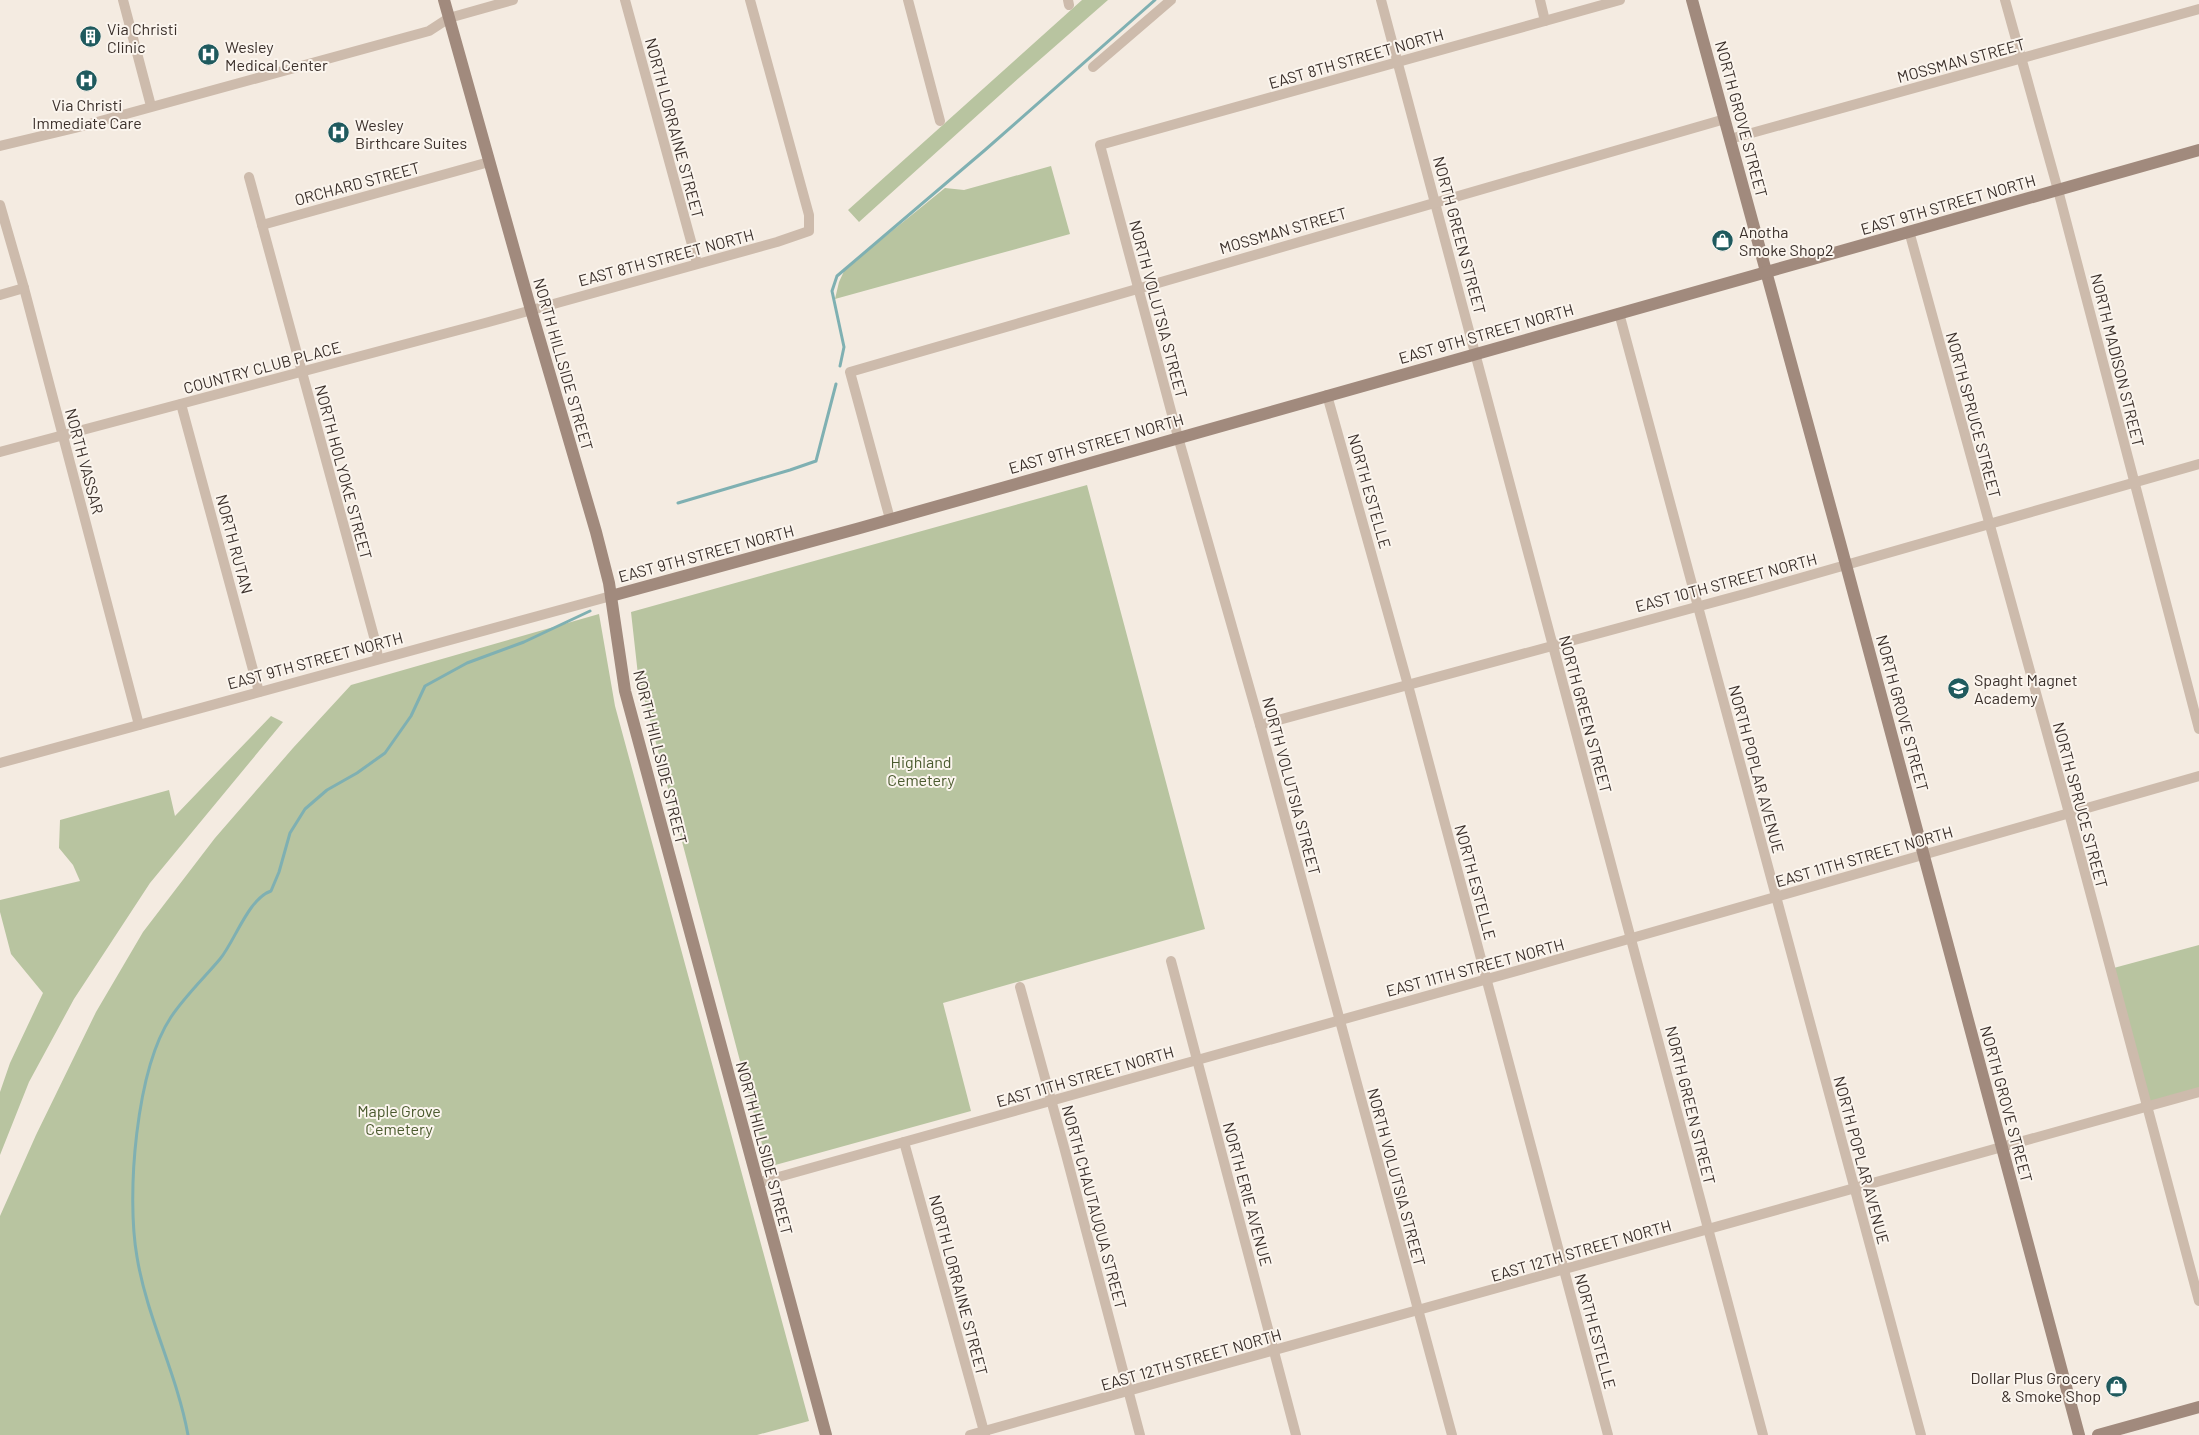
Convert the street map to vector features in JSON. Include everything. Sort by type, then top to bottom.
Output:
[{"type":"street","points":[[123,0],[151,106]]},
{"type":"street","name":"NORTH HILLSIDE STREET","points":[[444,0],[531,310],[596,532],[611,596],[625,691],[826,1435]]},
{"type":"street","points":[[0,146],[429,30],[449,18],[513,0]]},
{"type":"street","name":"NORTH LORRAINE STREET","points":[[625,0],[696,263]]},
{"type":"street","name":"EAST 8TH STREET NORTH","points":[[531,310],[777,242],[809,231],[809,215],[750,0]]},
{"type":"street","points":[[908,0],[940,121]]},
{"type":"street","points":[[1093,67],[1171,0]]},
{"type":"street","name":"NORTH GREEN STREET","points":[[1381,0],[1763,1435]]},
{"type":"street","points":[[1540,0],[1545,21]]},
{"type":"street","name":"EAST 8TH STREET NORTH","points":[[1100,145],[1620,0]]},
{"type":"street","name":"NORTH GROVE STREET","points":[[1692,0],[1846,565],[2079,1435]]},
{"type":"street","name":"NORTH MADISON STREET","points":[[2005,0],[2058,190],[2199,728]]},
{"type":"street","name":"MOSSMAN STREET","points":[[1730,139],[2199,9]]},
{"type":"street","name":"MOSSMAN STREET","points":[[890,519],[850,372],[1725,119]]},
{"type":"street","name":"NORTH VOLUTSIA STREET","points":[[1100,145],[1178,437],[1260,725],[1452,1435]]},
{"type":"street","name":"EAST 9TH STREET NORTH","points":[[0,763],[890,519],[2199,150]]},
{"type":"street","name":"ORCHARD STREET","points":[[262,225],[489,162]]},
{"type":"street","name":"NORTH HOLYOKE STREET","points":[[249,177],[376,644],[378,660]]},
{"type":"street","name":"NORTH VASSAR","points":[[0,205],[64,436],[139,725]]},
{"type":"street","name":"NORTH SPRUCE STREET","points":[[1910,232],[1988,524],[2069,813],[2199,1301]]},
{"type":"street","points":[[0,295],[24,288]]},
{"type":"street","name":"COUNTRY CLUB PLACE","points":[[0,452],[531,310]]},
{"type":"street","name":"NORTH POPLAR AVENUE","points":[[1619,313],[1921,1435]]},
{"type":"street","name":"NORTH ESTELLE","points":[[1327,395],[1408,685],[1608,1435]]},
{"type":"street","name":"NORTH RUTAN","points":[[181,404],[259,692]]},
{"type":"street","name":"EAST 10TH STREET NORTH","points":[[1260,725],[1846,565],[2199,464]]},
{"type":"street","name":"EAST 11TH STREET NORTH","points":[[757,1183],[1776,898],[2199,776]]},
{"type":"street","name":"NORTH ERIE AVENUE","points":[[1171,961],[1296,1435]]},
{"type":"street","name":"NORTH CHAUTAUQUA STREET","points":[[1020,987],[1140,1435]]},
{"type":"street","name":"EAST 12TH STREET NORTH","points":[[970,1435],[984,1433],[2199,1092]]},
{"type":"street","name":"NORTH LORRAINE STREET","points":[[904,1142],[984,1433]]},
{"type":"street","points":[[2098,1435],[2199,1407]]},
{"type":"green space","points":[[1082,0],[1108,0],[859,222],[848,210]]},
{"type":"green space","points":[[1051,166],[1070,234],[835,299],[839,282],[845,269],[945,188],[964,190]]},
{"type":"green space","name":"Highland Cemetery","points":[[1087,485],[1205,929],[943,1003],[971,1111],[768,1167],[638,675],[631,612]]},
{"type":"green space","name":"Maple Grove Cemetery","points":[[599,614],[615,706],[809,1421],[757,1435],[0,1435],[0,1216],[36,1135],[96,1012],[143,932],[215,838],[351,685]]},
{"type":"green space","points":[[271,716],[283,722],[150,883],[74,999],[29,1082],[0,1155],[0,1092],[10,1063],[43,993],[11,954],[0,912],[0,900],[80,881],[73,865],[59,848],[60,820],[169,790],[175,816]]},
{"type":"green space","points":[[2199,945],[2199,1092],[2146,1107],[2110,969]]},
{"type":"waterway","points":[[840,366],[844,347],[832,291],[837,276],[985,150],[1155,0]]},
{"type":"waterway","points":[[678,503],[816,461],[836,384]]},
{"type":"waterway","points":[[188,1435],[177,1390],[142,1280],[134,1231],[134,1168],[137,1134],[149,1068],[159,1040],[176,1009],[226,951],[242,921],[255,902],[271,891],[279,872],[290,833],[305,809],[327,790],[357,773],[385,753],[411,716],[425,686],[467,663],[524,642],[590,611]]},
{"type":"place","name":"Via Christi Clinic","points":[[91,37]]},
{"type":"place","name":"Wesley Medical Center","points":[[209,55]]},
{"type":"place","name":"Via Christi Immediate Care","points":[[87,80]]},
{"type":"place","name":"Wesley Birthcare Suites","points":[[339,133]]},
{"type":"place","name":"Anotha Smoke Shop2","points":[[1723,240]]},
{"type":"place","name":"Spaght Magnet Academy","points":[[1958,688]]},
{"type":"place","name":"Dollar Plus Grocery & Smoke Shop","points":[[2117,1386]]}]
